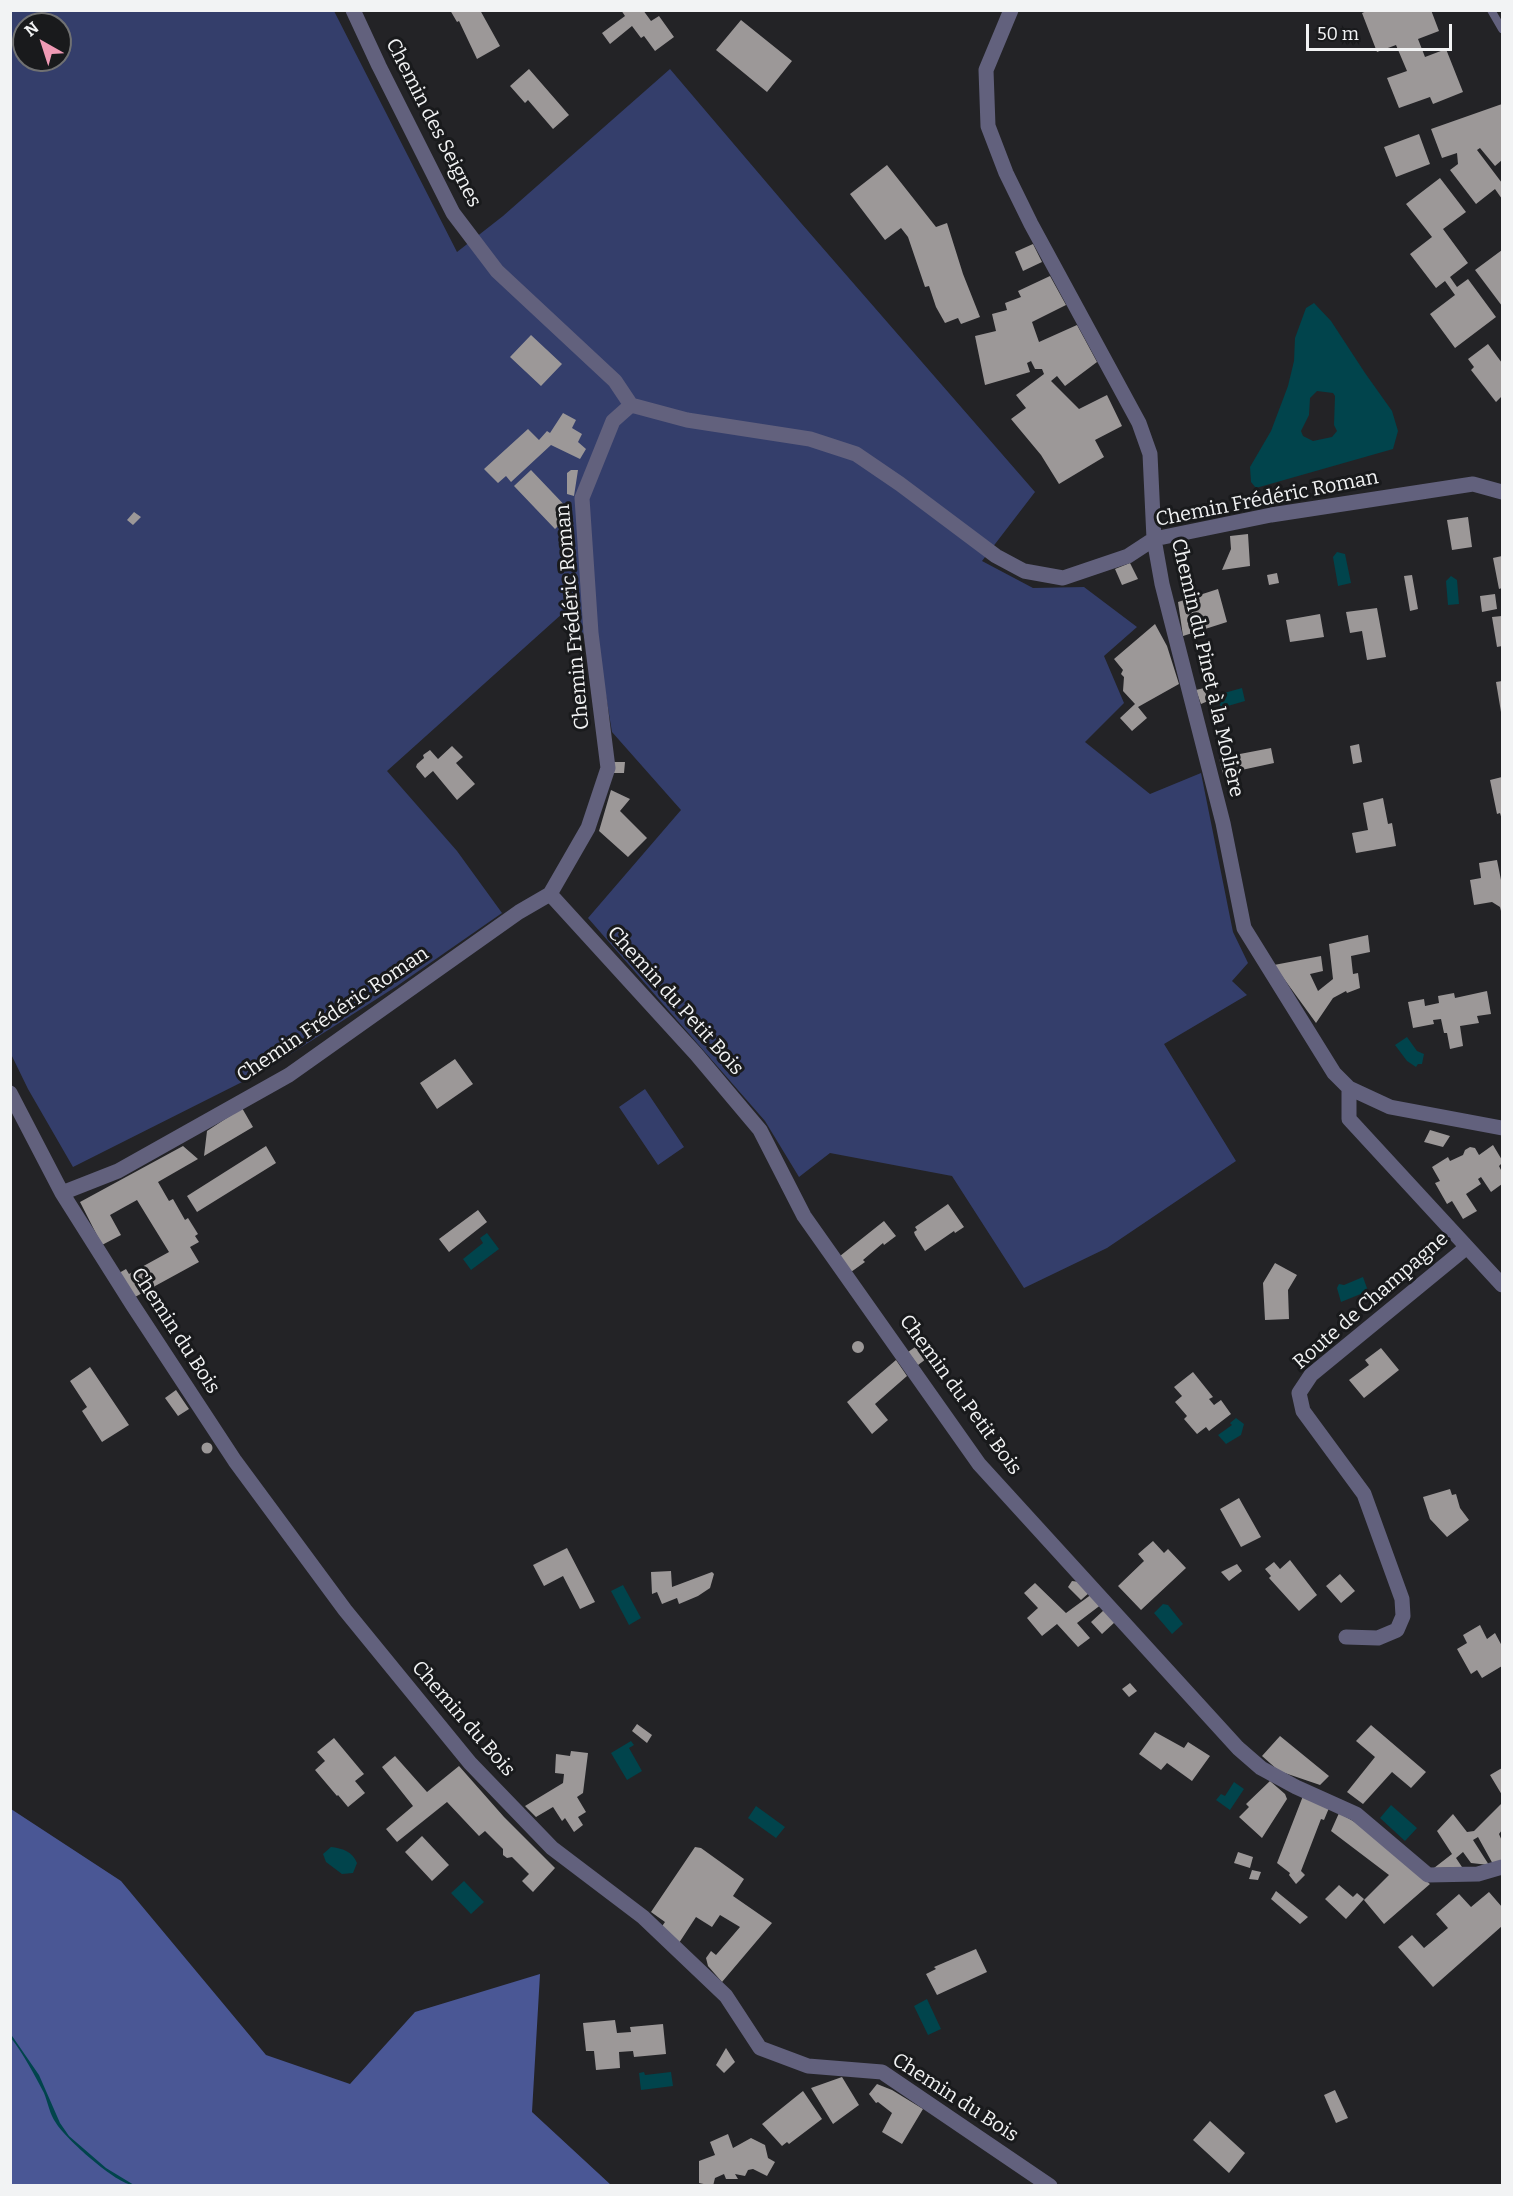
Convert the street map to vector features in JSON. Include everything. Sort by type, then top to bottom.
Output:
[{"type":"street","name":"Chemin des Seignes","points":[[352,10],[453,213],[497,271],[615,381],[631,405]]},
{"type":"street","name":"Chemin du Pinet à la Molière","points":[[1011,10],[987,70],[988,126],[1006,173],[1031,224],[1139,423],[1150,454],[1154,539],[1162,584],[1223,823],[1244,928],[1334,1073],[1349,1088]]},
{"type":"street","name":"Chemin Frédéric Roman","points":[[62,1193],[118,1171],[289,1075],[519,912],[550,894],[588,828],[608,768],[591,633],[582,498],[613,421],[631,405],[687,420],[810,439],[856,454],[996,556],[1024,571],[1063,578],[1128,556],[1154,539],[1271,515],[1473,484],[1503,492]]},
{"type":"street","name":"Chemin du Petit Bois","points":[[550,894],[696,1054],[760,1130],[804,1216],[979,1464],[1238,1748],[1261,1768],[1296,1787],[1356,1814],[1428,1875],[1478,1874],[1503,1868]]},
{"type":"street","points":[[1503,1128],[1390,1107],[1349,1088],[1349,1119],[1503,1285]]},
{"type":"street","name":"Chemin du Bois","points":[[10,1093],[62,1193],[228,1451],[288,1536],[345,1610],[470,1763],[552,1848],[643,1917],[726,1996],[760,2048],[808,2066],[882,2072],[1050,2186]]},
{"type":"street","name":"Route de Champagne","points":[[1346,1637],[1378,1638],[1397,1630],[1403,1616],[1402,1599],[1364,1494],[1303,1411],[1299,1393],[1311,1375],[1467,1247]]},
{"type":"lane","points":[[1491,10],[1503,29]]},
{"type":"shaded area","points":[[10,11],[334,11],[457,252],[503,216],[670,69],[1035,492],[982,561],[1033,588],[1084,587],[1137,627],[1104,656],[1124,703],[1085,742],[1150,794],[1201,773],[1233,932],[1248,963],[1232,981],[1247,995],[1164,1044],[1236,1161],[1107,1248],[1024,1288],[952,1176],[830,1153],[799,1177],[765,1121],[588,918],[681,810],[612,732],[598,648],[563,613],[387,771],[457,851],[502,913],[397,986],[264,1071],[73,1167],[28,1089],[10,1052]]},
{"type":"shaded area","points":[[1314,303],[1331,321],[1392,411],[1398,431],[1393,449],[1256,488],[1251,482],[1250,467],[1271,431],[1288,386],[1294,361],[1295,338],[1306,308]],"holes":[[[1317,391],[1333,393],[1335,396],[1334,425],[1337,431],[1332,437],[1313,441],[1303,436],[1301,431],[1309,415],[1310,398]]]},
{"type":"shaded area","points":[[1337,552],[1345,554],[1351,583],[1338,586],[1333,557]]},
{"type":"shaded area","points":[[1451,576],[1457,580],[1459,604],[1448,605],[1446,581]]},
{"type":"shaded area","points":[[1242,688],[1245,701],[1221,708],[1217,695]]},
{"type":"shaded area","points":[[1407,1037],[1417,1051],[1424,1054],[1422,1064],[1416,1067],[1407,1061],[1395,1045]]},
{"type":"shaded area","points":[[645,1089],[684,1147],[658,1165],[619,1107]]},
{"type":"shaded area","points":[[487,1233],[499,1249],[471,1270],[463,1259],[483,1243],[480,1238]]},
{"type":"shaded area","points":[[1363,1277],[1368,1291],[1341,1302],[1337,1288],[1339,1284],[1344,1285]]},
{"type":"shaded area","points":[[1236,1418],[1244,1424],[1241,1435],[1226,1444],[1218,1435],[1232,1425],[1230,1423]]},
{"type":"shaded area","points":[[623,1585],[641,1618],[629,1625],[611,1591]]},
{"type":"shaded area","points":[[1163,1604],[1168,1605],[1183,1624],[1172,1634],[1154,1613]]},
{"type":"shaded area","points":[[631,1741],[634,1745],[629,1748],[642,1771],[627,1780],[611,1753]]},
{"type":"shaded area","points":[[1234,1782],[1244,1789],[1230,1810],[1216,1800],[1221,1794],[1225,1796]]},
{"type":"shaded area","points":[[1391,1805],[1417,1828],[1405,1841],[1380,1818]]},
{"type":"shaded area","points":[[756,1806],[785,1827],[776,1838],[748,1818]]},
{"type":"shaded area","points":[[11,1809],[121,1881],[266,2055],[350,2084],[415,2012],[540,1974],[532,2112],[611,2185],[11,2186]]},
{"type":"shaded area","points":[[331,1847],[353,1856],[357,1863],[353,1873],[342,1874],[326,1862],[323,1854]]},
{"type":"shaded area","points":[[464,1881],[484,1902],[471,1914],[451,1893]]},
{"type":"shaded area","points":[[927,1999],[941,2029],[928,2035],[914,2006]]},
{"type":"shaded area","points":[[10,2033],[39,2075],[60,2123],[69,2136],[106,2168],[134,2185],[116,2178],[105,2170],[61,2130],[52,2116],[44,2093]]},
{"type":"shaded area","points":[[644,2072],[645,2075],[671,2072],[673,2086],[641,2090],[639,2073]]},
{"type":"building","points":[[450,10],[480,10],[500,46],[477,59],[459,21],[457,22]]},
{"type":"building","points":[[621,10],[643,10],[651,21],[659,16],[674,37],[655,51],[644,36],[641,38],[632,26],[610,44],[602,33],[625,16]]},
{"type":"building","points":[[1369,10],[1431,10],[1439,31],[1418,39],[1425,57],[1446,49],[1463,92],[1433,104],[1430,97],[1399,108],[1387,78],[1407,71],[1396,45],[1377,52],[1362,13]]},
{"type":"building","points":[[741,20],[792,61],[767,92],[716,50]]},
{"type":"building","points":[[529,69],[569,115],[553,129],[528,100],[525,103],[510,86]]},
{"type":"building","points":[[1502,104],[1502,160],[1495,166],[1480,148],[1477,150],[1502,183],[1502,199],[1495,189],[1476,204],[1450,170],[1458,164],[1457,153],[1442,158],[1431,129]]},
{"type":"building","points":[[1419,134],[1430,164],[1396,177],[1384,147]]},
{"type":"building","points":[[887,165],[936,227],[947,223],[980,317],[961,324],[958,318],[945,323],[936,307],[929,286],[925,287],[908,237],[901,228],[885,240],[850,194]]},
{"type":"building","points":[[1440,178],[1466,212],[1443,229],[1468,263],[1450,277],[1457,287],[1468,279],[1496,317],[1455,348],[1430,314],[1455,295],[1445,281],[1436,288],[1410,254],[1432,237],[1406,204]]},
{"type":"building","points":[[1033,244],[1042,262],[1023,271],[1015,252]]},
{"type":"building","points":[[1502,250],[1502,306],[1475,270]]},
{"type":"building","points":[[1050,276],[1066,305],[1032,322],[1039,342],[1077,325],[1097,362],[1065,386],[1057,376],[1051,381],[1079,409],[1107,395],[1122,426],[1095,440],[1104,457],[1059,484],[1041,455],[1011,419],[1026,408],[1016,395],[1044,374],[1042,369],[1035,369],[1031,361],[1027,363],[1030,372],[985,385],[975,336],[996,331],[992,314],[1007,310],[1005,303],[1021,297],[1018,291]]},
{"type":"building","points":[[531,335],[562,364],[541,386],[510,357]]},
{"type":"building","points":[[1488,344],[1502,363],[1502,396],[1496,402],[1471,370],[1474,367],[1468,359]]},
{"type":"building","points":[[563,413],[576,420],[572,428],[582,434],[578,442],[586,449],[580,459],[551,445],[511,482],[506,476],[498,483],[484,469],[528,429],[539,440],[547,431],[550,433]]},
{"type":"building","points":[[531,470],[572,513],[555,529],[514,486]]},
{"type":"building","points":[[571,470],[578,470],[574,496],[567,494],[567,473]]},
{"type":"building","points":[[134,512],[141,517],[133,525],[127,520]]},
{"type":"building","points":[[1468,517],[1472,547],[1452,550],[1447,520]]},
{"type":"building","points":[[1248,534],[1250,566],[1222,570],[1231,549],[1230,536]]},
{"type":"building","points":[[1502,556],[1502,588],[1499,589],[1493,558]]},
{"type":"building","points":[[1130,563],[1138,579],[1122,585],[1115,569]]},
{"type":"building","points":[[1277,573],[1279,583],[1269,585],[1267,575]]},
{"type":"building","points":[[1412,575],[1418,609],[1410,611],[1404,576]]},
{"type":"building","points":[[1218,589],[1227,622],[1183,636],[1178,602]]},
{"type":"building","points":[[1495,594],[1497,609],[1482,612],[1480,596]]},
{"type":"building","points":[[1377,608],[1386,657],[1367,660],[1362,631],[1350,633],[1346,612]]},
{"type":"building","points":[[1320,614],[1324,637],[1290,642],[1286,620]]},
{"type":"building","points":[[1502,616],[1502,646],[1497,647],[1492,617]]},
{"type":"building","points":[[1155,624],[1167,646],[1179,684],[1138,707],[1147,718],[1132,731],[1120,718],[1135,704],[1123,691],[1124,677],[1121,674],[1123,670],[1114,659]]},
{"type":"building","points":[[1502,681],[1502,712],[1501,712],[1496,682]]},
{"type":"building","points":[[1204,688],[1208,701],[1201,704],[1196,690]]},
{"type":"building","points":[[1359,744],[1362,762],[1353,764],[1350,746]]},
{"type":"building","points":[[452,746],[463,757],[456,763],[475,784],[457,800],[433,771],[425,778],[416,767],[424,758],[423,755],[430,750],[438,759]]},
{"type":"building","points":[[1271,748],[1274,763],[1223,774],[1219,758]]},
{"type":"building","points":[[613,762],[625,762],[624,773],[613,773]]},
{"type":"building","points":[[1502,777],[1502,820],[1500,813],[1497,814],[1490,780]]},
{"type":"building","points":[[611,790],[630,799],[620,811],[647,838],[628,857],[599,831]]},
{"type":"building","points":[[1383,798],[1388,824],[1392,823],[1396,846],[1356,853],[1352,833],[1368,830],[1363,803]]},
{"type":"building","points":[[1497,860],[1502,879],[1502,915],[1500,907],[1492,902],[1474,905],[1470,880],[1481,878],[1479,863]]},
{"type":"building","points":[[1368,935],[1370,952],[1351,956],[1353,974],[1358,973],[1360,988],[1347,993],[1346,991],[1333,998],[1316,1023],[1274,965],[1321,956],[1323,971],[1310,974],[1318,991],[1333,979],[1329,944]]},
{"type":"building","points":[[1487,991],[1491,1014],[1477,1016],[1479,1023],[1460,1026],[1463,1046],[1450,1049],[1441,1019],[1433,1020],[1434,1024],[1413,1028],[1408,1002],[1424,999],[1425,1006],[1439,1003],[1438,996],[1454,993],[1455,998]]},
{"type":"building","points":[[455,1059],[473,1084],[437,1109],[420,1083]]},
{"type":"building","points":[[242,1108],[253,1127],[204,1156],[207,1131]]},
{"type":"building","points":[[1430,1130],[1450,1136],[1443,1147],[1424,1142]]},
{"type":"building","points":[[1493,1145],[1502,1160],[1499,1166],[1502,1172],[1502,1184],[1491,1192],[1481,1177],[1478,1179],[1481,1184],[1466,1194],[1477,1211],[1463,1219],[1452,1201],[1447,1204],[1435,1183],[1440,1181],[1432,1167],[1448,1157],[1450,1161],[1463,1155],[1470,1147],[1475,1148],[1479,1155]]},
{"type":"building","points":[[183,1146],[198,1159],[158,1182],[169,1201],[173,1199],[185,1220],[188,1218],[198,1234],[195,1236],[199,1242],[190,1247],[199,1262],[135,1297],[119,1273],[126,1269],[129,1274],[169,1252],[137,1200],[110,1215],[121,1235],[102,1245],[80,1202]]},
{"type":"building","points":[[266,1146],[276,1163],[197,1212],[187,1196]]},
{"type":"building","points":[[948,1204],[964,1227],[955,1233],[954,1231],[925,1251],[915,1235],[914,1232],[917,1230],[915,1227]]},
{"type":"building","points":[[478,1210],[487,1222],[449,1252],[439,1239]]},
{"type":"building","points":[[884,1221],[896,1236],[884,1245],[883,1243],[863,1260],[865,1262],[851,1272],[840,1256]]},
{"type":"building","points":[[1275,1263],[1297,1275],[1288,1290],[1289,1319],[1265,1320],[1263,1283]]},
{"type":"building","points":[[860,1341],[863,1342],[863,1352],[856,1353],[853,1352],[852,1345],[853,1342]]},
{"type":"building","points":[[921,1343],[930,1356],[918,1365],[908,1352]]},
{"type":"building","points":[[1381,1348],[1399,1370],[1364,1398],[1349,1380],[1369,1365],[1365,1360]]},
{"type":"building","points":[[896,1360],[907,1376],[875,1404],[888,1420],[872,1434],[847,1402]]},
{"type":"building","points":[[90,1367],[129,1425],[102,1442],[82,1411],[87,1407],[70,1381]]},
{"type":"building","points":[[1193,1372],[1213,1397],[1209,1399],[1214,1405],[1221,1400],[1231,1414],[1209,1431],[1206,1427],[1197,1434],[1184,1419],[1187,1416],[1175,1402],[1182,1396],[1174,1387]]},
{"type":"building","points":[[176,1390],[189,1409],[178,1416],[165,1398]]},
{"type":"building","points":[[207,1442],[213,1448],[207,1454],[201,1448]]},
{"type":"building","points":[[1450,1489],[1452,1495],[1456,1494],[1460,1508],[1469,1520],[1447,1537],[1430,1519],[1423,1497]]},
{"type":"building","points":[[1239,1498],[1261,1537],[1241,1547],[1220,1509]]},
{"type":"building","points":[[1153,1541],[1164,1553],[1168,1549],[1186,1568],[1141,1610],[1118,1586],[1144,1561],[1138,1554]]},
{"type":"building","points":[[567,1548],[595,1602],[580,1609],[563,1576],[544,1586],[533,1565]]},
{"type":"building","points":[[1290,1560],[1317,1595],[1299,1611],[1269,1578],[1271,1576],[1265,1569],[1274,1562],[1280,1569]]},
{"type":"building","points":[[1237,1564],[1242,1571],[1229,1581],[1221,1572]]},
{"type":"building","points":[[671,1571],[672,1587],[712,1572],[714,1574],[710,1588],[698,1596],[679,1604],[677,1598],[662,1604],[657,1592],[652,1594],[651,1572]]},
{"type":"building","points":[[1340,1574],[1355,1591],[1341,1603],[1326,1586]]},
{"type":"building","points":[[1072,1581],[1080,1582],[1090,1592],[1081,1600],[1068,1587]]},
{"type":"building","points":[[1035,1583],[1066,1613],[1092,1594],[1102,1604],[1077,1623],[1090,1638],[1078,1647],[1057,1624],[1042,1636],[1027,1618],[1038,1608],[1024,1593]]},
{"type":"building","points":[[1104,1610],[1115,1622],[1102,1634],[1091,1622]]},
{"type":"building","points":[[1480,1625],[1487,1639],[1495,1633],[1502,1646],[1502,1666],[1482,1678],[1477,1670],[1471,1674],[1457,1649],[1467,1643],[1463,1635]]},
{"type":"building","points":[[1130,1683],[1137,1691],[1129,1697],[1122,1689]]},
{"type":"building","points":[[637,1724],[652,1735],[647,1743],[632,1731]]},
{"type":"building","points":[[1371,1725],[1426,1772],[1411,1788],[1392,1772],[1363,1804],[1347,1792],[1375,1757],[1356,1741]]},
{"type":"building","points":[[1155,1732],[1184,1748],[1188,1742],[1210,1756],[1192,1781],[1167,1763],[1161,1770],[1139,1754]]},
{"type":"building","points":[[1280,1736],[1329,1776],[1320,1785],[1279,1771],[1262,1756]]},
{"type":"building","points":[[334,1738],[364,1774],[355,1781],[365,1793],[348,1807],[315,1770],[325,1761],[317,1752]]},
{"type":"building","points":[[571,1751],[588,1753],[583,1793],[577,1797],[586,1812],[578,1817],[583,1825],[574,1832],[565,1818],[562,1821],[553,1807],[536,1817],[525,1806],[563,1783],[564,1774],[555,1773],[556,1754],[570,1756]]},
{"type":"building","points":[[395,1756],[427,1792],[459,1766],[504,1817],[555,1868],[533,1892],[522,1881],[529,1874],[512,1857],[507,1858],[503,1855],[503,1849],[485,1831],[479,1836],[447,1802],[397,1842],[386,1829],[413,1806],[382,1767]]},
{"type":"building","points":[[1502,1768],[1502,1795],[1490,1775]]},
{"type":"building","points":[[1270,1781],[1285,1794],[1287,1799],[1262,1838],[1239,1817],[1249,1807],[1246,1804]]},
{"type":"building","points":[[1303,1796],[1329,1808],[1324,1820],[1321,1819],[1301,1871],[1305,1875],[1296,1884],[1289,1875],[1290,1873],[1277,1863]]},
{"type":"building","points":[[1502,1803],[1502,1830],[1499,1834],[1502,1841],[1502,1861],[1494,1866],[1478,1837],[1473,1840],[1489,1865],[1471,1863],[1463,1852],[1456,1858],[1462,1867],[1434,1868],[1452,1854],[1437,1831],[1453,1814],[1467,1832],[1474,1831]]},
{"type":"building","points":[[1339,1813],[1360,1825],[1430,1884],[1384,1924],[1364,1900],[1389,1875],[1331,1831]]},
{"type":"building","points":[[422,1836],[449,1865],[432,1881],[405,1852]]},
{"type":"building","points":[[695,1847],[701,1848],[744,1879],[733,1896],[772,1923],[722,1982],[708,1966],[706,1958],[711,1951],[716,1955],[740,1927],[720,1915],[712,1927],[696,1917],[679,1943],[660,1929],[665,1922],[651,1912]]},
{"type":"building","points":[[1238,1852],[1253,1857],[1250,1868],[1234,1863]]},
{"type":"building","points":[[1252,1870],[1261,1872],[1258,1880],[1249,1879]]},
{"type":"building","points":[[1339,1885],[1353,1897],[1357,1893],[1364,1899],[1346,1919],[1325,1899]]},
{"type":"building","points":[[1276,1891],[1308,1917],[1300,1924],[1271,1899]]},
{"type":"building","points":[[1489,1892],[1502,1907],[1502,1926],[1433,1987],[1398,1947],[1412,1935],[1424,1948],[1448,1928],[1436,1914],[1459,1894],[1471,1907]]},
{"type":"building","points":[[976,1949],[987,1972],[937,1995],[926,1974],[936,1969],[934,1967]]},
{"type":"building","points":[[615,2020],[617,2033],[631,2032],[630,2027],[663,2024],[666,2054],[634,2057],[633,2051],[619,2052],[620,2068],[596,2070],[594,2051],[586,2051],[583,2023]]},
{"type":"building","points":[[726,2048],[735,2062],[724,2073],[716,2065]]},
{"type":"building","points":[[842,2077],[859,2105],[833,2124],[811,2088]]},
{"type":"building","points":[[877,2084],[892,2090],[923,2109],[902,2144],[882,2132],[892,2113],[878,2102],[876,2103],[869,2094]]},
{"type":"building","points":[[1335,2090],[1348,2118],[1336,2123],[1324,2095]]},
{"type":"building","points":[[803,2091],[822,2119],[789,2144],[787,2142],[782,2146],[762,2124]]},
{"type":"building","points":[[1210,2121],[1245,2153],[1229,2173],[1193,2140]]},
{"type":"building","points":[[728,2134],[733,2148],[751,2138],[765,2145],[768,2158],[775,2162],[767,2176],[753,2169],[748,2170],[745,2176],[735,2174],[738,2179],[726,2179],[724,2174],[715,2178],[713,2186],[699,2183],[699,2161],[715,2155],[710,2142]]}]
